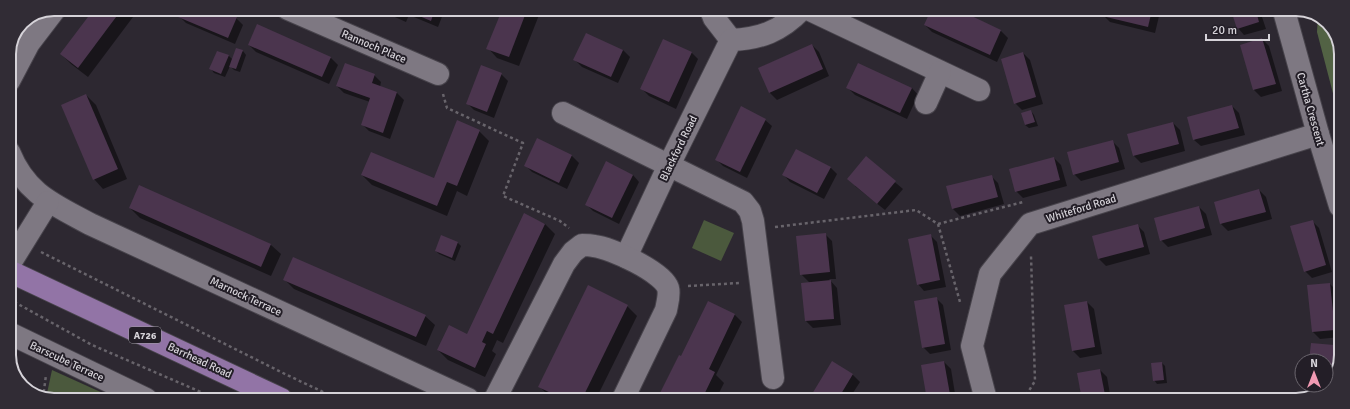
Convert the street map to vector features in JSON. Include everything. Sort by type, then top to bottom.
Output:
[{"type":"main road","name":"Barrhead Road","points":[[16,274],[268,393]]},
{"type":"street","name":"Rannoch Place","points":[[304,16],[438,74]]},
{"type":"street","points":[[713,16],[731,40],[762,36],[785,24],[794,16]]},
{"type":"street","points":[[823,16],[978,90]]},
{"type":"street","name":"Cartha Crescent","points":[[1285,16],[1334,186]]},
{"type":"street","points":[[16,68],[29,43],[49,17]]},
{"type":"street","name":"Blackford Road","points":[[626,257],[669,165],[731,40]]},
{"type":"street","points":[[926,103],[940,72]]},
{"type":"street","points":[[563,113],[743,202],[750,211],[754,230],[773,378]]},
{"type":"street","name":"Whiteford Road","points":[[1035,222],[1318,134]]},
{"type":"street","name":"Marnock Terrace","points":[[16,166],[29,186],[48,202],[90,224],[455,393]]},
{"type":"street","points":[[16,253],[48,202]]},
{"type":"street","points":[[984,393],[972,346],[990,274],[1035,222]]},
{"type":"street","points":[[497,393],[564,264],[573,252],[582,245],[602,247],[626,257],[660,277],[668,288],[666,310],[626,393]]},
{"type":"street","name":"Barscube Terrace","points":[[16,336],[135,393]]},
{"type":"path","points":[[438,74],[447,108],[523,143],[503,196],[560,221],[571,229],[582,245]]},
{"type":"path","points":[[938,224],[1035,199],[1035,381],[1027,393]]},
{"type":"path","points":[[754,230],[916,210],[938,224],[961,308]]},
{"type":"path","points":[[23,242],[51,258],[325,393]]},
{"type":"path","points":[[668,288],[761,282]]},
{"type":"path","points":[[16,303],[92,345],[203,393]]},
{"type":"green space","points":[[1318,22],[1329,35],[1333,44],[1334,97],[1317,32]]},
{"type":"green space","points":[[704,220],[734,233],[721,261],[692,248]]},
{"type":"green space","points":[[52,370],[103,393],[49,393],[47,393]]},
{"type":"building","points":[[89,16],[117,16],[78,68],[60,54]]},
{"type":"building","points":[[235,16],[237,17],[228,38],[178,17]]},
{"type":"building","points":[[419,16],[433,16],[431,21]]},
{"type":"building","points":[[500,16],[525,16],[509,57],[486,49]]},
{"type":"building","points":[[928,16],[972,16],[1001,30],[990,55],[924,25]]},
{"type":"building","points":[[1102,16],[1151,16],[1148,27]]},
{"type":"building","points":[[1233,16],[1257,16],[1259,22],[1237,29]]},
{"type":"building","points":[[257,24],[331,57],[322,77],[248,45]]},
{"type":"building","points":[[586,33],[623,50],[611,77],[573,60]]},
{"type":"building","points":[[1262,38],[1276,84],[1253,90],[1240,45]]},
{"type":"building","points":[[663,39],[692,52],[669,102],[640,89]]},
{"type":"building","points":[[812,44],[823,69],[769,93],[758,68]]},
{"type":"building","points":[[236,48],[243,50],[236,69],[229,67]]},
{"type":"building","points":[[217,51],[229,55],[221,74],[209,69]]},
{"type":"building","points":[[1023,52],[1036,97],[1014,104],[1001,59]]},
{"type":"building","points":[[345,63],[375,74],[372,83],[397,92],[383,133],[361,125],[370,98],[336,86]]},
{"type":"building","points":[[858,63],[912,88],[900,113],[846,88]]},
{"type":"building","points":[[481,65],[502,73],[487,112],[466,104]]},
{"type":"building","points":[[86,94],[118,169],[93,180],[61,105]]},
{"type":"building","points":[[1232,105],[1239,128],[1193,140],[1187,117]]},
{"type":"building","points":[[741,106],[766,119],[740,172],[715,160]]},
{"type":"building","points":[[1031,110],[1035,122],[1025,125],[1021,113]]},
{"type":"building","points":[[457,120],[480,130],[457,186],[447,182],[437,206],[361,175],[371,152],[434,178]]},
{"type":"building","points":[[1173,122],[1179,144],[1133,156],[1127,134]]},
{"type":"building","points":[[537,138],[572,155],[559,183],[524,166]]},
{"type":"building","points":[[1113,140],[1119,162],[1073,175],[1067,152]]},
{"type":"building","points":[[796,149],[831,167],[817,193],[782,175]]},
{"type":"building","points":[[866,156],[896,181],[877,204],[847,179]]},
{"type":"building","points":[[1054,157],[1060,180],[1015,192],[1009,169]]},
{"type":"building","points":[[606,161],[633,175],[612,218],[585,205]]},
{"type":"building","points":[[992,175],[998,197],[952,209],[946,186]]},
{"type":"building","points":[[139,185],[271,244],[261,267],[129,208]]},
{"type":"building","points":[[1259,189],[1266,212],[1220,224],[1214,202]]},
{"type":"building","points":[[1199,206],[1205,228],[1160,241],[1154,218]]},
{"type":"building","points":[[524,213],[545,224],[493,334],[487,331],[482,342],[486,344],[475,368],[437,350],[449,325],[467,334]]},
{"type":"building","points":[[1313,220],[1326,265],[1304,272],[1290,226]]},
{"type":"building","points":[[1138,224],[1144,247],[1098,259],[1092,236]]},
{"type":"building","points":[[826,233],[830,272],[800,275],[796,236]]},
{"type":"building","points":[[931,234],[940,280],[917,285],[908,239]]},
{"type":"building","points":[[441,235],[458,242],[452,258],[435,251]]},
{"type":"building","points":[[293,257],[426,315],[416,337],[283,280]]},
{"type":"building","points":[[831,280],[834,319],[805,321],[801,283]]},
{"type":"building","points":[[1330,283],[1334,330],[1312,332],[1307,285]]},
{"type":"building","points":[[588,285],[628,305],[585,393],[551,393],[538,387]]},
{"type":"building","points":[[937,297],[945,344],[922,348],[914,301]]},
{"type":"building","points":[[708,301],[735,314],[709,369],[715,372],[705,393],[660,393],[679,355],[681,356]]},
{"type":"building","points":[[1087,301],[1095,347],[1072,351],[1064,305]]},
{"type":"building","points":[[1311,343],[1334,345],[1333,353],[1310,353]]},
{"type":"building","points":[[832,361],[853,374],[842,393],[813,393]]},
{"type":"building","points":[[944,361],[950,393],[926,393],[921,365]]},
{"type":"building","points":[[1162,362],[1164,380],[1153,381],[1151,363]]},
{"type":"building","points":[[1100,369],[1105,393],[1081,393],[1077,373]]}]
